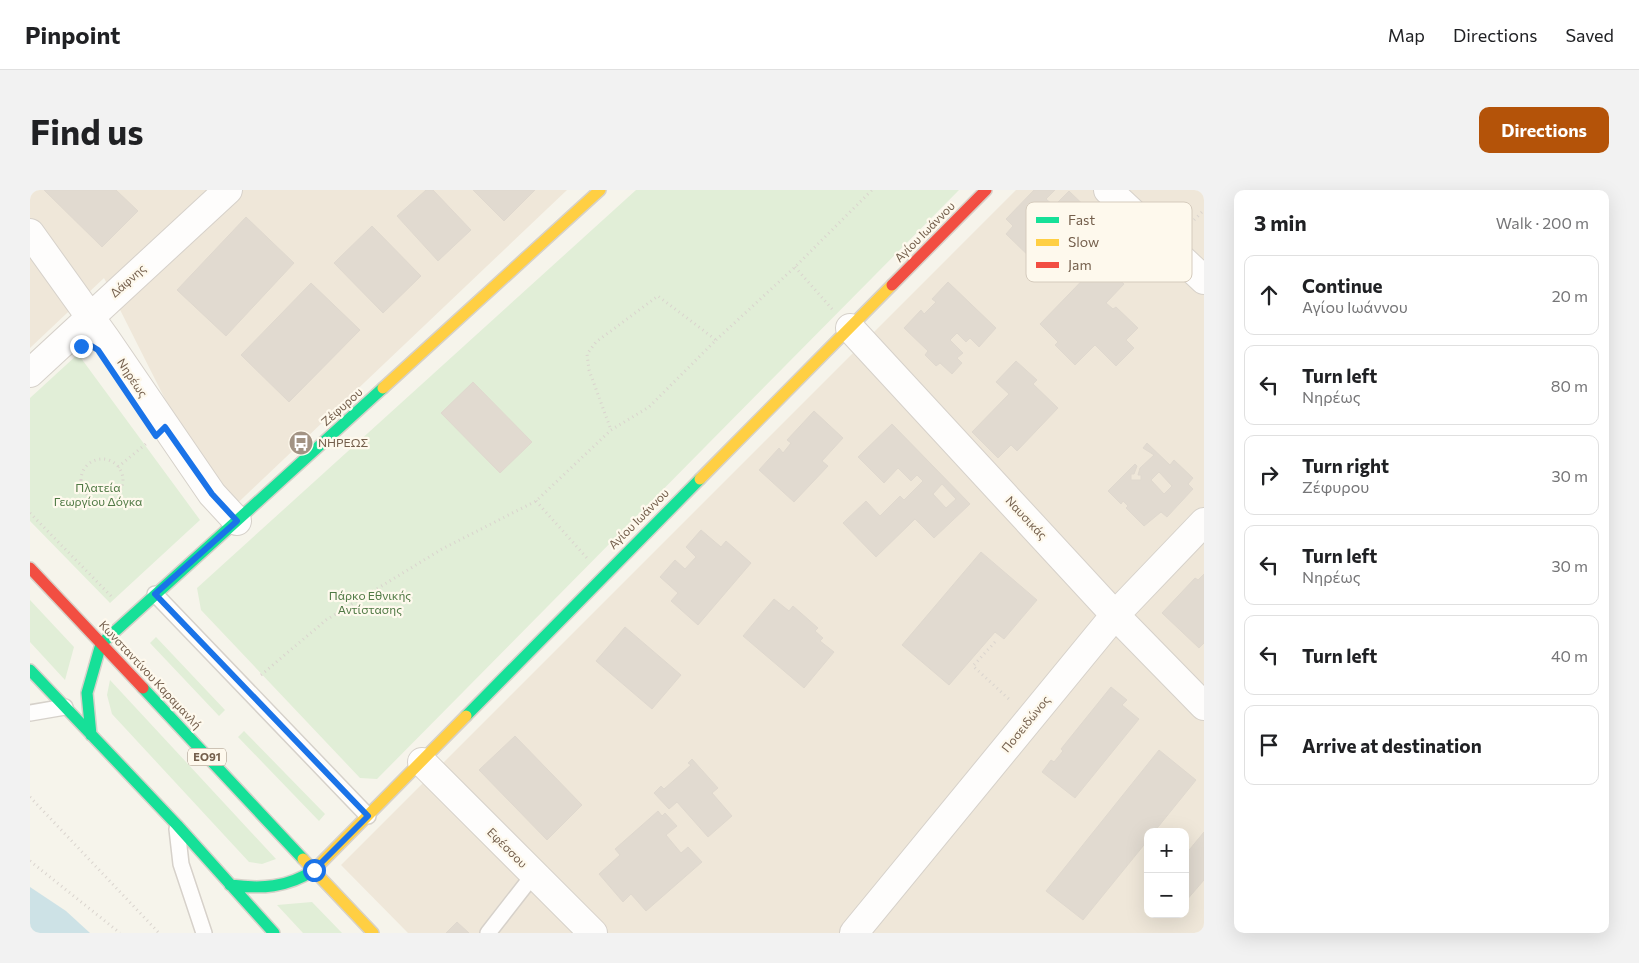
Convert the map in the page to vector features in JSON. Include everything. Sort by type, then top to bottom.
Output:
[{"type":"main road","name":"Ζέφυρου","points":[[101,644],[600,190]]},
{"type":"main road","name":"Αγίου Ιωάννου","points":[[230,885],[262,889],[283,886],[302,879],[314,870],[422,762],[603,575],[986,190]]},
{"type":"main road","name":"Κωνσταντίνου Καραμανλή","points":[[30,568],[373,933]]},
{"type":"main road","points":[[91,735],[87,693],[101,644]]},
{"type":"main road","points":[[30,670],[177,826],[274,933]]},
{"type":"street","name":"Δάφνης","points":[[30,373],[228,190]]},
{"type":"street","points":[[1108,190],[1121,202]]},
{"type":"street","name":"Νηρέως","points":[[30,233],[90,316],[212,494],[237,521]]},
{"type":"street","points":[[1192,269],[1204,280]]},
{"type":"street","name":"Ναυσικάς","points":[[850,328],[1115,615],[1204,706]]},
{"type":"street","name":"Ποσειδώνος","points":[[854,933],[1115,615],[1204,522]]},
{"type":"street","name":"Εφέσσου","points":[[422,762],[593,933]]},
{"type":"lane","points":[[155,594],[368,816]]},
{"type":"lane","points":[[30,713],[65,707]]},
{"type":"lane","points":[[177,826],[181,864],[204,933]]},
{"type":"lane","points":[[488,933],[534,874]]},
{"type":"path","points":[[245,688],[326,620],[442,549],[536,501],[610,430],[649,407],[872,190]]},
{"type":"path","points":[[795,267],[850,328]]},
{"type":"path","points":[[610,430],[589,370],[587,354],[596,342],[658,296],[716,340]]},
{"type":"path","points":[[118,467],[165,427]]},
{"type":"path","points":[[100,459],[107,459],[118,467],[122,472],[122,486],[114,497],[101,502],[94,500],[83,491],[80,477],[87,464],[100,459]]},
{"type":"path","points":[[536,501],[603,575]]},
{"type":"path","points":[[30,513],[118,603]]},
{"type":"path","points":[[995,642],[973,666],[1030,718]]},
{"type":"path","points":[[30,797],[159,933]]},
{"type":"path","points":[[30,861],[120,933]]},
{"type":"shaded area","points":[[30,190],[567,190],[224,516],[104,278],[30,348]]},
{"type":"shaded area","points":[[1016,190],[1204,190],[1204,933],[408,933],[341,865]]},
{"type":"shaded area","points":[[30,887],[66,911],[90,933],[30,933]]},
{"type":"green space","name":"Πάρκο Εθνικής Αντίστασης","points":[[636,190],[959,190],[377,779],[360,778],[201,610],[197,588]]},
{"type":"green space","name":"Πλατεία Γεωργίου Δόγκα","points":[[78,354],[200,520],[110,603],[30,521],[30,398]]},
{"type":"green space","points":[[30,600],[74,647],[65,680],[30,642]]},
{"type":"green space","points":[[156,637],[225,710],[219,716],[150,643]]},
{"type":"green space","points":[[110,680],[276,859],[262,864],[249,862],[112,714],[107,695]]},
{"type":"green space","points":[[244,731],[325,814],[319,821],[238,737]]},
{"type":"green space","points":[[312,902],[342,933],[303,933],[277,905]]},
{"type":"building","points":[[44,190],[116,190],[138,211],[102,247]]},
{"type":"building","points":[[426,190],[433,190],[471,230],[438,261],[397,216]]},
{"type":"building","points":[[473,190],[535,190],[504,221]]},
{"type":"building","points":[[1034,190],[1055,190],[1046,199],[1049,202],[1026,202],[1026,253],[1006,234],[1013,226],[1006,219]]},
{"type":"building","points":[[1069,191],[1080,202],[1058,202]]},
{"type":"building","points":[[246,217],[294,263],[226,336],[177,290]]},
{"type":"building","points":[[372,226],[421,276],[383,313],[334,263]]},
{"type":"building","points":[[948,282],[996,328],[979,347],[970,338],[966,342],[957,333],[950,340],[963,353],[957,358],[962,363],[952,374],[940,363],[936,366],[925,355],[928,351],[904,328],[921,310],[924,314],[936,302],[932,299]]},
{"type":"building","points":[[1081,282],[1122,282],[1124,284],[1106,303],[1113,309],[1116,307],[1138,328],[1126,340],[1134,348],[1116,366],[1095,345],[1075,365],[1055,345],[1058,342],[1040,324]]},
{"type":"building","points":[[311,283],[360,330],[289,402],[241,355]]},
{"type":"building","points":[[1016,361],[1037,380],[1033,384],[1058,408],[1017,451],[1011,445],[998,458],[972,432],[1009,394],[996,382]]},
{"type":"building","points":[[473,382],[532,442],[500,473],[441,413]]},
{"type":"building","points":[[814,411],[843,438],[822,461],[828,466],[794,502],[759,470],[779,448],[783,453],[791,443],[787,440]]},
{"type":"building","points":[[892,424],[970,504],[934,538],[915,519],[876,557],[843,523],[866,501],[880,516],[900,496],[904,500],[923,481],[917,475],[911,481],[898,468],[884,483],[858,457]],"holes":[[[942,484],[956,499],[946,508],[933,494]]]},
{"type":"building","points":[[1147,443],[1170,465],[1174,460],[1193,478],[1188,484],[1193,489],[1167,517],[1161,512],[1144,526],[1126,508],[1128,506],[1123,501],[1121,504],[1108,491],[1135,464],[1137,466],[1134,474],[1131,474],[1131,480],[1141,480],[1141,475],[1138,475],[1140,468],[1154,455],[1143,448]],"holes":[[[1159,472],[1172,486],[1164,494],[1151,480]]]},
{"type":"building","points":[[701,530],[721,547],[726,541],[751,563],[698,625],[671,601],[678,593],[660,577],[675,560],[685,569],[696,557],[686,547]]},
{"type":"building","points":[[981,552],[1037,600],[1004,639],[995,632],[949,685],[902,645]]},
{"type":"building","points":[[1204,574],[1204,643],[1199,648],[1162,613],[1195,578],[1198,580]]},
{"type":"building","points":[[774,599],[789,611],[793,606],[818,628],[815,631],[823,638],[820,641],[834,652],[804,688],[743,636]]},
{"type":"building","points":[[625,627],[681,675],[652,709],[596,661]]},
{"type":"building","points":[[1111,687],[1127,700],[1122,705],[1139,719],[1075,798],[1042,772],[1051,760],[1054,762],[1063,751],[1061,749]]},
{"type":"building","points":[[515,736],[582,805],[547,840],[479,770]]},
{"type":"building","points":[[1159,750],[1196,780],[1157,828],[1144,828],[1144,845],[1083,920],[1046,891]]},
{"type":"building","points":[[692,759],[718,788],[712,793],[732,816],[708,837],[677,802],[669,809],[654,793],[661,786],[664,789],[691,765],[688,763]]},
{"type":"building","points":[[658,811],[662,816],[665,813],[677,826],[666,835],[681,853],[688,847],[702,862],[646,911],[631,894],[623,902],[599,874],[620,855],[615,849]]},
{"type":"building","points":[[1204,832],[1204,880],[1189,897],[1189,873],[1189,850]]},
{"type":"building","points":[[457,922],[469,933],[446,933]]},
{"type":"traffic: fast","points":[[101,644],[383,388]]},
{"type":"traffic: fast","points":[[466,716],[700,479]]},
{"type":"traffic: fast","points":[[91,735],[87,693],[101,644]]},
{"type":"traffic: fast","points":[[30,670],[177,825],[274,933]]},
{"type":"traffic: fast","points":[[143,688],[303,859]]},
{"type":"traffic: fast","points":[[230,885],[274,886],[284,884],[314,870]]},
{"type":"traffic: slow","points":[[383,388],[600,190]]},
{"type":"traffic: slow","points":[[700,479],[892,285]]},
{"type":"traffic: slow","points":[[314,870],[466,716]]},
{"type":"traffic: slow","points":[[303,859],[373,933]]},
{"type":"traffic: jam","points":[[892,285],[986,190]]},
{"type":"traffic: jam","points":[[30,568],[143,688]]},
{"type":"place","name":"ΝΗΡΕΩΣ","points":[[301,443]]},
{"type":"route","points":[[81,346],[90,345],[98,350],[156,436],[165,427],[212,494],[237,521],[155,594],[368,816],[314,870]]}]
